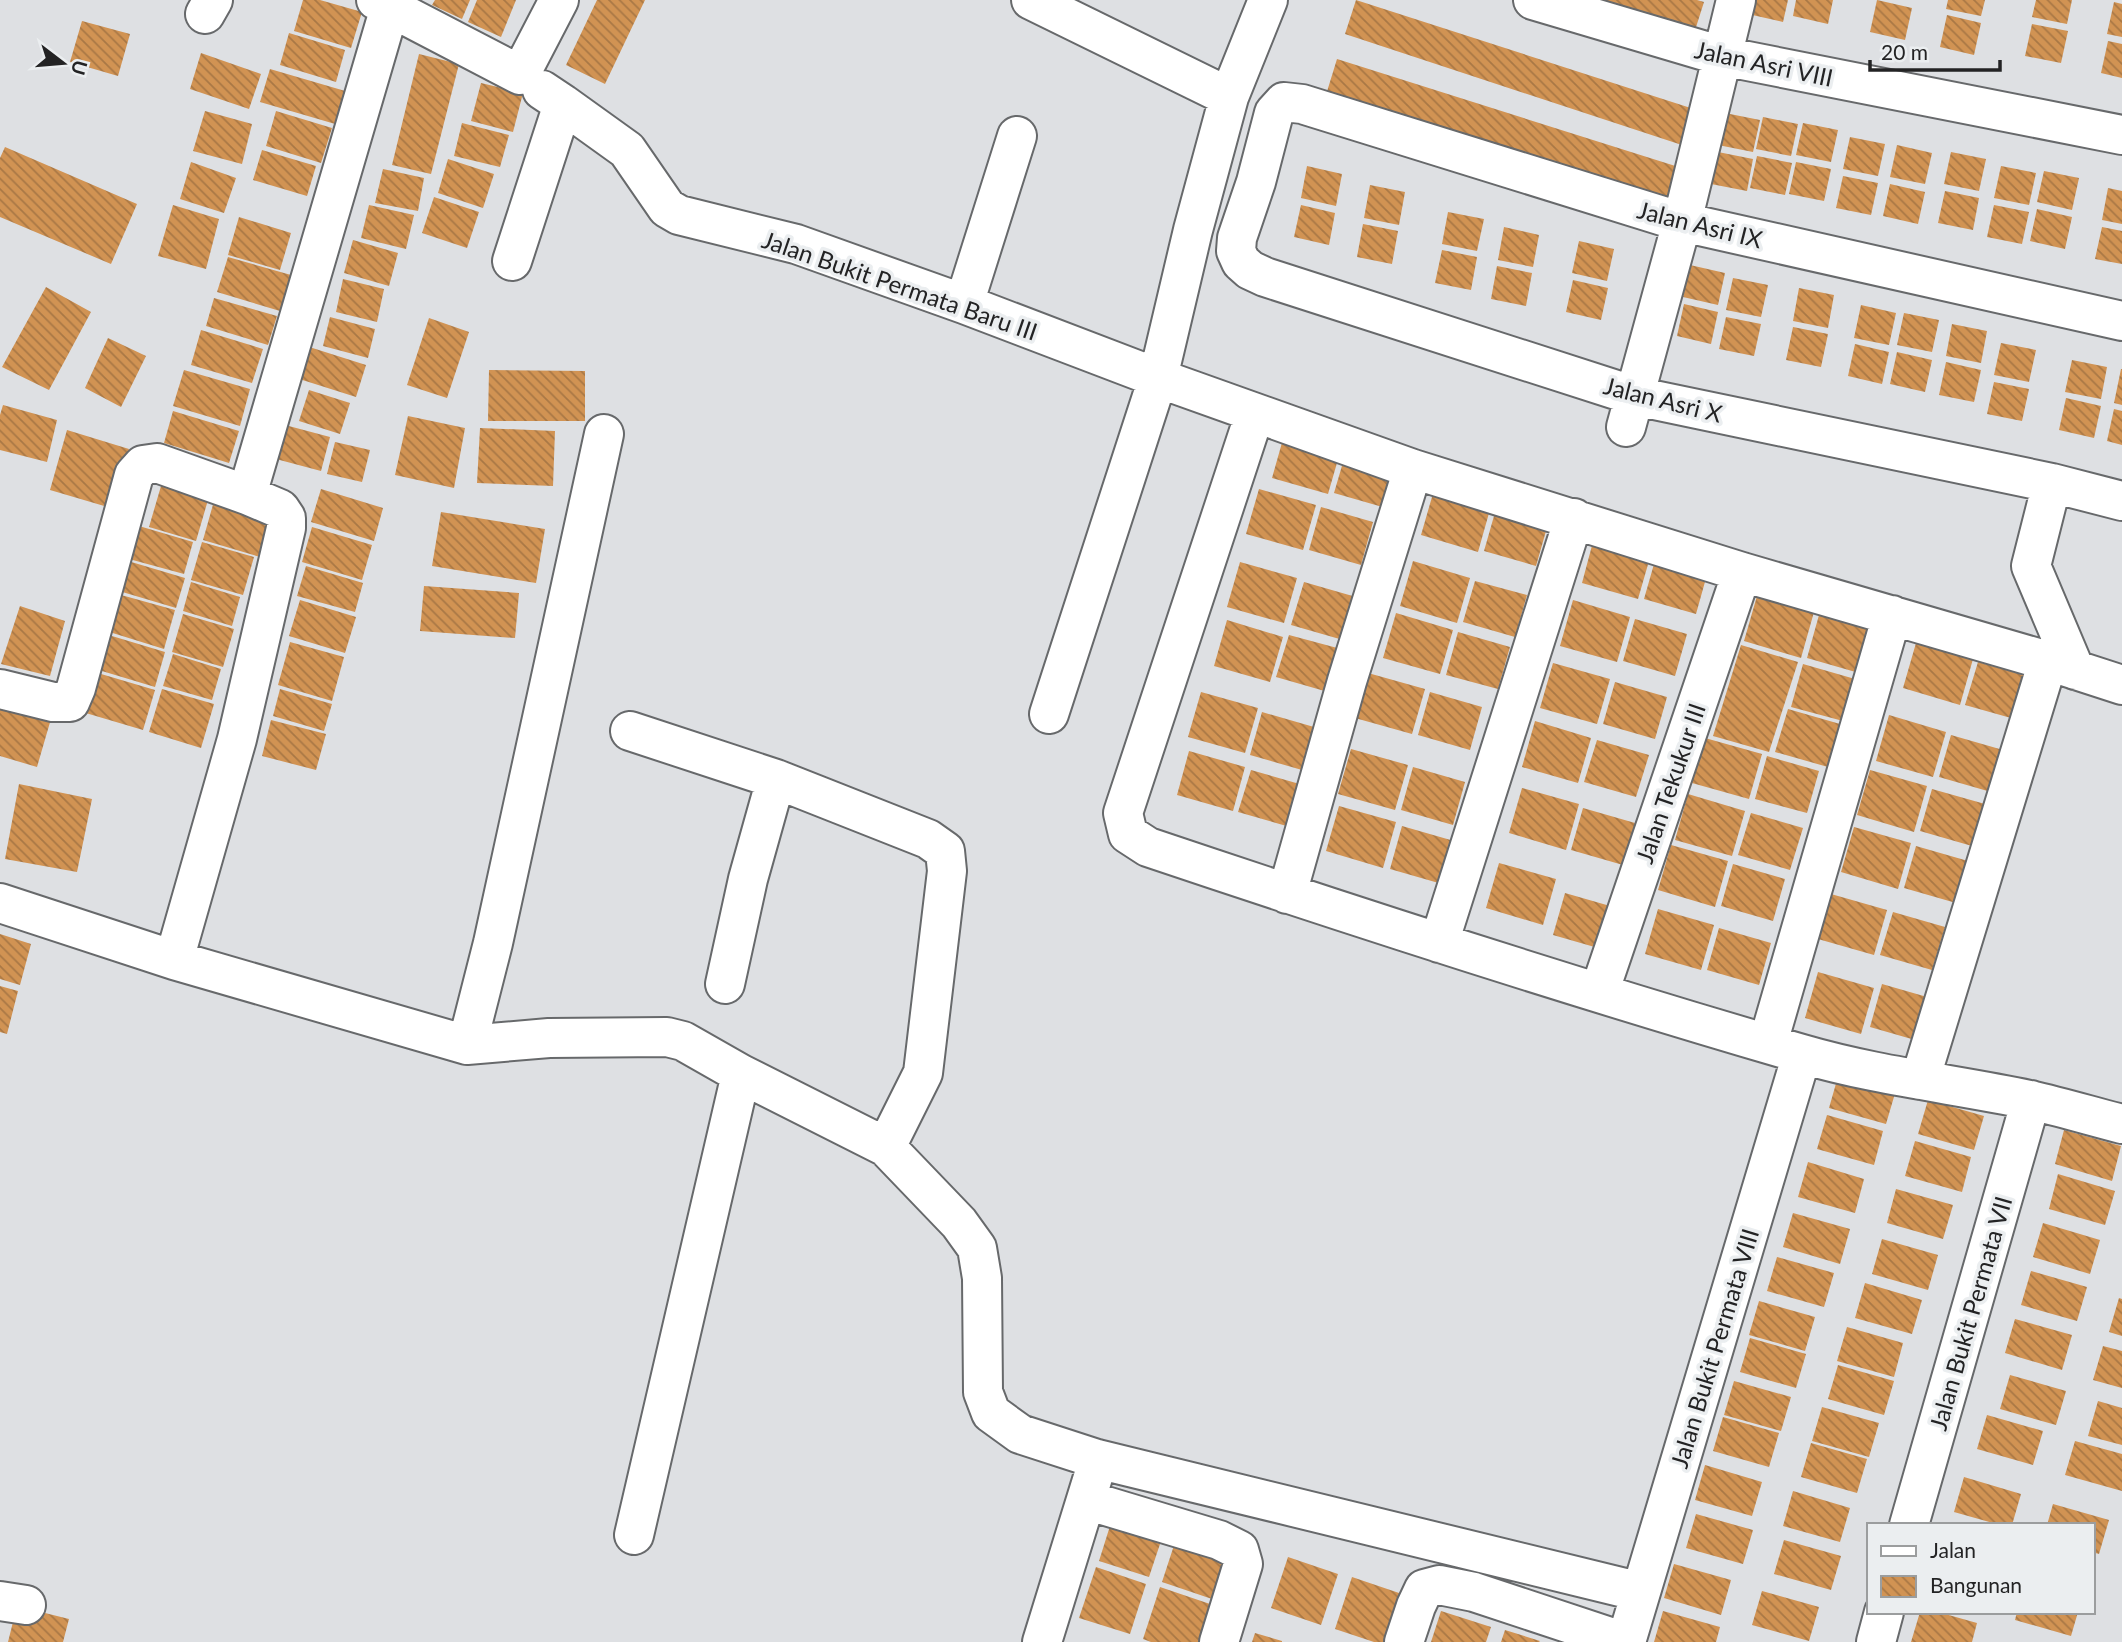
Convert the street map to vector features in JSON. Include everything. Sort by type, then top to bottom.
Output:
[{"type":"street","points":[[520,75],[559,0]]},
{"type":"street","points":[[1049,714],[1157,378],[1192,230],[1229,97],[1268,0]]},
{"type":"street","name":"Jalan Asri VIII","points":[[1533,0],[1722,56],[2122,135]]},
{"type":"street","points":[[1631,411],[1682,222],[1736,0]]},
{"type":"street","points":[[1044,3],[1229,97]]},
{"type":"street","points":[[247,495],[383,4]]},
{"type":"street","name":"Jalan Bukit Permata Baru III","points":[[383,4],[520,75],[563,104],[627,150],[667,208],[679,215],[796,244],[964,304],[1157,378],[1413,468],[1742,572],[2122,685]]},
{"type":"street","name":"Jalan Asri IX","points":[[1284,102],[1302,104],[1682,222],[2122,321]]},
{"type":"street","name":"Jalan Asri X","points":[[1284,102],[1274,113],[1256,182],[1237,238],[1236,251],[1241,262],[1250,270],[1631,411],[2052,482],[2122,501]]},
{"type":"street","points":[[512,261],[563,104]]},
{"type":"street","points":[[964,304],[1017,136]]},
{"type":"street","points":[[1255,413],[1123,813],[1128,834],[1148,847],[1287,894],[1599,993],[1785,1048],[1920,1080],[2120,1116]]},
{"type":"street","points":[[467,1045],[493,943],[604,434]]},
{"type":"street","points":[[0,689],[53,702],[70,702],[134,475],[143,465],[156,463],[247,495],[280,509],[286,518],[286,528],[237,739],[174,960]]},
{"type":"street","points":[[1287,894],[1347,681],[1413,468]]},
{"type":"street","points":[[1920,1080],[2062,666],[2031,566],[2052,482]]},
{"type":"street","points":[[1439,943],[1574,518]]},
{"type":"street","name":"Jalan Tekukur III","points":[[1599,993],[1742,572]]},
{"type":"street","name":"Jalan Bukit Permata VIII","points":[[1625,1642],[1785,1048],[1892,615]]},
{"type":"street","points":[[630,731],[776,779],[928,839],[945,851],[947,871],[923,1073],[886,1147]]},
{"type":"street","points":[[725,984],[748,879],[776,779]]},
{"type":"street","points":[[0,903],[174,960],[467,1045],[549,1038],[667,1037],[683,1041],[741,1074],[886,1147],[959,1223],[977,1248],[982,1278],[983,1392],[991,1413],[1020,1434],[1097,1459],[1640,1592]]},
{"type":"street","points":[[634,1535],[741,1074]]},
{"type":"street","name":"Jalan Bukit Permata VII","points":[[1910,1523],[2031,1100]]},
{"type":"street","points":[[1042,1642],[1097,1459]]},
{"type":"street","points":[[1086,1500],[1219,1540],[1239,1550],[1243,1564],[1219,1642]]},
{"type":"street","points":[[1404,1642],[1424,1589],[1439,1585],[1474,1592],[1625,1642]]},
{"type":"street","points":[[1876,1642],[1883,1614]]},
{"type":"building","points":[[303,0],[320,0],[362,12],[351,48],[294,31]]},
{"type":"building","points":[[435,0],[470,0],[462,19],[432,5]]},
{"type":"building","points":[[477,0],[516,0],[501,37],[468,22]]},
{"type":"building","points":[[597,0],[645,0],[605,84],[566,65]]},
{"type":"building","points":[[1356,0],[1700,111],[1688,147],[1345,34]]},
{"type":"building","points":[[1561,0],[1697,0],[1704,2],[1691,43]]},
{"type":"building","points":[[1751,0],[1788,0],[1783,22],[1748,14]]},
{"type":"building","points":[[1796,0],[1833,0],[1828,24],[1793,16]]},
{"type":"building","points":[[1877,0],[1912,8],[1905,40],[1870,32]]},
{"type":"building","points":[[1948,0],[1985,0],[1981,16],[1946,9]]},
{"type":"building","points":[[2036,0],[2072,0],[2067,24],[2032,17]]},
{"type":"building","points":[[2114,2],[2122,4],[2122,37],[2107,34]]},
{"type":"building","points":[[1947,15],[1981,23],[1974,55],[1940,47]]},
{"type":"building","points":[[82,21],[130,34],[118,76],[70,62]]},
{"type":"building","points":[[2032,24],[2068,31],[2061,63],[2025,56]]},
{"type":"building","points":[[289,33],[345,50],[336,82],[280,65]]},
{"type":"building","points":[[2108,41],[2122,44],[2122,78],[2101,73]]},
{"type":"building","points":[[201,53],[261,74],[249,109],[190,89]]},
{"type":"building","points":[[419,54],[459,64],[431,174],[392,165]]},
{"type":"building","points":[[1337,59],[1688,170],[1676,209],[1325,98]]},
{"type":"building","points":[[270,69],[352,93],[342,126],[260,102]]},
{"type":"building","points":[[481,83],[523,93],[513,132],[471,121]]},
{"type":"building","points":[[205,111],[252,124],[242,164],[193,151]]},
{"type":"building","points":[[276,111],[332,128],[321,163],[266,146]]},
{"type":"building","points":[[1725,113],[1760,120],[1753,152],[1718,145]]},
{"type":"building","points":[[1763,117],[1798,124],[1791,156],[1756,149]]},
{"type":"building","points":[[462,123],[509,135],[500,167],[454,156]]},
{"type":"building","points":[[1803,123],[1838,130],[1831,162],[1796,155]]},
{"type":"building","points":[[1850,137],[1885,144],[1878,176],[1843,169]]},
{"type":"building","points":[[1897,145],[1932,153],[1925,184],[1890,177]]},
{"type":"building","points":[[5,147],[137,204],[111,264],[0,217],[0,158]]},
{"type":"building","points":[[262,150],[316,166],[307,196],[253,180]]},
{"type":"building","points":[[1718,152],[1753,159],[1747,191],[1711,184]]},
{"type":"building","points":[[1951,152],[1986,159],[1979,191],[1944,184]]},
{"type":"building","points":[[1757,156],[1792,163],[1785,195],[1750,188]]},
{"type":"building","points":[[448,159],[494,174],[483,208],[438,193]]},
{"type":"building","points":[[191,162],[236,178],[224,213],[180,199]]},
{"type":"building","points":[[1796,162],[1831,169],[1824,201],[1789,194]]},
{"type":"building","points":[[1307,166],[1342,174],[1336,206],[1301,198]]},
{"type":"building","points":[[2001,166],[2036,173],[2029,205],[1994,198]]},
{"type":"building","points":[[383,169],[424,178],[418,211],[375,203]]},
{"type":"building","points":[[2044,171],[2079,178],[2072,210],[2037,202]]},
{"type":"building","points":[[1843,176],[1878,183],[1871,215],[1836,208]]},
{"type":"building","points":[[1890,184],[1925,192],[1918,224],[1883,216]]},
{"type":"building","points":[[1370,185],[1405,192],[1399,225],[1364,218]]},
{"type":"building","points":[[2108,188],[2122,191],[2122,224],[2102,220]]},
{"type":"building","points":[[1945,191],[1979,198],[1973,230],[1938,223]]},
{"type":"building","points":[[434,197],[479,212],[467,248],[422,233]]},
{"type":"building","points":[[173,205],[219,219],[206,269],[158,256]]},
{"type":"building","points":[[369,205],[414,215],[406,249],[361,238]]},
{"type":"building","points":[[1301,205],[1335,213],[1329,245],[1294,237]]},
{"type":"building","points":[[1994,205],[2029,212],[2022,244],[1987,237]]},
{"type":"building","points":[[2037,209],[2072,217],[2065,249],[2030,241]]},
{"type":"building","points":[[1448,212],[1484,219],[1477,251],[1442,244]]},
{"type":"building","points":[[239,217],[291,233],[280,270],[228,255]]},
{"type":"building","points":[[1363,224],[1398,231],[1392,264],[1357,257]]},
{"type":"building","points":[[1504,227],[1539,235],[1533,267],[1498,260]]},
{"type":"building","points":[[2102,227],[2122,231],[2122,264],[2095,259]]},
{"type":"building","points":[[353,240],[398,253],[389,286],[344,273]]},
{"type":"building","points":[[1579,241],[1614,249],[1607,281],[1572,273]]},
{"type":"building","points":[[1442,250],[1477,257],[1471,290],[1435,283]]},
{"type":"building","points":[[228,257],[291,275],[280,311],[217,292]]},
{"type":"building","points":[[1690,265],[1725,273],[1718,305],[1683,297]]},
{"type":"building","points":[[1497,266],[1532,273],[1526,306],[1491,299]]},
{"type":"building","points":[[1733,278],[1768,285],[1761,317],[1726,310]]},
{"type":"building","points":[[343,279],[384,289],[377,322],[336,312]]},
{"type":"building","points":[[1573,280],[1608,288],[1601,320],[1566,312]]},
{"type":"building","points":[[46,287],[91,312],[49,390],[2,367]]},
{"type":"building","points":[[1799,288],[1834,295],[1828,328],[1793,321]]},
{"type":"building","points":[[214,298],[277,316],[268,345],[206,326]]},
{"type":"building","points":[[1684,304],[1718,312],[1711,344],[1677,336]]},
{"type":"building","points":[[1861,305],[1896,313],[1889,345],[1854,338]]},
{"type":"building","points":[[1904,313],[1939,320],[1932,352],[1897,345]]},
{"type":"building","points":[[330,317],[375,329],[368,358],[323,346]]},
{"type":"building","points":[[1726,317],[1761,324],[1754,356],[1719,349]]},
{"type":"building","points":[[429,318],[469,332],[447,398],[407,385]]},
{"type":"building","points":[[1952,324],[1987,331],[1981,363],[1946,356]]},
{"type":"building","points":[[1793,327],[1828,334],[1821,367],[1786,360]]},
{"type":"building","points":[[201,330],[263,349],[252,383],[191,365]]},
{"type":"building","points":[[108,338],[146,356],[121,407],[85,388]]},
{"type":"building","points":[[2001,343],[2036,350],[2029,382],[1994,375]]},
{"type":"building","points":[[1855,344],[1889,352],[1882,384],[1848,376]]},
{"type":"building","points":[[303,345],[366,365],[356,397],[293,377]]},
{"type":"building","points":[[1897,352],[1932,360],[1925,392],[1890,384]]},
{"type":"building","points":[[2072,360],[2107,367],[2101,399],[2065,392]]},
{"type":"building","points":[[1946,362],[1981,370],[1974,402],[1939,395]]},
{"type":"building","points":[[2122,369],[2122,405],[2114,403]]},
{"type":"building","points":[[184,370],[250,389],[240,426],[173,406]]},
{"type":"building","points":[[489,370],[585,371],[585,421],[488,421]]},
{"type":"building","points":[[1994,382],[2029,389],[2022,421],[1987,414]]},
{"type":"building","points":[[309,390],[350,403],[340,434],[299,421]]},
{"type":"building","points":[[2066,398],[2101,406],[2094,438],[2059,430]]},
{"type":"building","points":[[3,405],[57,420],[47,462],[0,450],[0,415]]},
{"type":"building","points":[[2114,409],[2122,411],[2122,445],[2107,441]]},
{"type":"building","points":[[173,411],[239,431],[229,463],[164,443]]},
{"type":"building","points":[[408,416],[465,428],[454,488],[395,475]]},
{"type":"building","points":[[285,425],[330,437],[321,471],[276,459]]},
{"type":"building","points":[[480,428],[555,431],[553,486],[477,483]]},
{"type":"building","points":[[67,430],[129,449],[111,508],[50,490]]},
{"type":"building","points":[[1285,432],[1341,449],[1328,494],[1272,478]]},
{"type":"building","points":[[335,442],[370,450],[362,482],[327,474]]},
{"type":"building","points":[[1346,452],[1398,466],[1386,508],[1334,493]]},
{"type":"building","points":[[161,486],[208,500],[196,541],[149,527]]},
{"type":"building","points":[[321,489],[383,508],[374,541],[311,522]]},
{"type":"building","points":[[1259,489],[1316,505],[1303,550],[1246,534]]},
{"type":"building","points":[[1434,490],[1491,506],[1478,552],[1421,535]]},
{"type":"building","points":[[214,501],[271,518],[260,557],[203,540]]},
{"type":"building","points":[[1321,507],[1373,522],[1361,565],[1309,550]]},
{"type":"building","points":[[1496,509],[1548,524],[1536,566],[1484,551]]},
{"type":"building","points":[[441,512],[545,529],[536,583],[432,566]]},
{"type":"building","points":[[139,526],[193,542],[184,574],[129,559]]},
{"type":"building","points":[[312,527],[372,545],[362,580],[302,562]]},
{"type":"building","points":[[1594,538],[1651,554],[1638,599],[1582,583]]},
{"type":"building","points":[[202,542],[254,557],[243,595],[191,580]]},
{"type":"building","points":[[1656,557],[1708,571],[1696,614],[1644,599]]},
{"type":"building","points":[[128,561],[185,578],[176,608],[119,591]]},
{"type":"building","points":[[1413,561],[1470,578],[1457,623],[1400,606]]},
{"type":"building","points":[[1240,562],[1297,578],[1284,623],[1227,607]]},
{"type":"building","points":[[306,566],[363,583],[355,612],[297,596]]},
{"type":"building","points":[[1475,581],[1527,595],[1515,637],[1463,622]]},
{"type":"building","points":[[191,582],[240,597],[232,626],[183,611]]},
{"type":"building","points":[[1304,582],[1356,597],[1343,640],[1291,625]]},
{"type":"building","points":[[424,586],[519,593],[515,638],[420,631]]},
{"type":"building","points":[[114,593],[175,610],[164,649],[103,630]]},
{"type":"building","points":[[1757,596],[1814,612],[1801,658],[1744,641]]},
{"type":"building","points":[[300,600],[356,617],[345,653],[289,636]]},
{"type":"building","points":[[1573,600],[1630,617],[1617,662],[1560,646]]},
{"type":"building","points":[[20,606],[65,621],[50,676],[1,664]]},
{"type":"building","points":[[1396,613],[1453,630],[1440,674],[1383,658]]},
{"type":"building","points":[[183,614],[234,629],[223,667],[172,652]]},
{"type":"building","points":[[1819,615],[1871,630],[1859,673],[1807,658]]},
{"type":"building","points":[[1635,619],[1687,634],[1675,676],[1623,661]]},
{"type":"building","points":[[1227,620],[1283,637],[1270,682],[1214,666]]},
{"type":"building","points":[[1458,632],[1510,647],[1498,689],[1446,675]]},
{"type":"building","points":[[102,633],[165,652],[155,687],[92,668]]},
{"type":"building","points":[[1289,635],[1341,649],[1328,692],[1276,677]]},
{"type":"building","points":[[290,642],[344,657],[332,701],[278,685]]},
{"type":"building","points":[[1916,643],[1973,659],[1960,705],[1903,688]]},
{"type":"building","points":[[1741,645],[1798,662],[1769,752],[1713,736]]},
{"type":"building","points":[[173,654],[221,669],[212,700],[163,686]]},
{"type":"building","points":[[1978,662],[2030,677],[2018,720],[1965,705]]},
{"type":"building","points":[[1553,663],[1610,679],[1597,724],[1540,708]]},
{"type":"building","points":[[1803,664],[1855,679],[1843,721],[1791,707]]},
{"type":"building","points":[[91,671],[155,690],[143,730],[79,711]]},
{"type":"building","points":[[1368,673],[1425,689],[1412,734],[1355,718]]},
{"type":"building","points":[[1615,682],[1667,697],[1655,739],[1603,724]]},
{"type":"building","points":[[162,689],[214,704],[201,748],[149,732]]},
{"type":"building","points":[[280,689],[332,704],[324,731],[273,716]]},
{"type":"building","points":[[1201,692],[1258,708],[1245,753],[1188,737]]},
{"type":"building","points":[[1430,692],[1482,707],[1470,750],[1418,735]]},
{"type":"building","points":[[0,696],[53,712],[37,767],[0,756]]},
{"type":"building","points":[[1788,709],[1840,724],[1828,767],[1775,752]]},
{"type":"building","points":[[1262,712],[1314,727],[1302,770],[1250,755]]},
{"type":"building","points":[[1889,715],[1946,732],[1933,777],[1876,761]]},
{"type":"building","points":[[271,720],[326,734],[316,770],[262,756]]},
{"type":"building","points":[[1535,721],[1591,738],[1578,783],[1522,767]]},
{"type":"building","points":[[1951,735],[2003,750],[1991,792],[1939,777]]},
{"type":"building","points":[[1705,738],[1762,754],[1749,799],[1692,783]]},
{"type":"building","points":[[1597,740],[1649,755],[1636,797],[1584,782]]},
{"type":"building","points":[[1351,749],[1408,765],[1395,810],[1338,794]]},
{"type":"building","points":[[1189,751],[1245,767],[1233,811],[1177,795]]},
{"type":"building","points":[[1767,756],[1819,771],[1807,813],[1755,799]]},
{"type":"building","points":[[1413,767],[1465,782],[1453,825],[1401,810]]},
{"type":"building","points":[[1251,770],[1303,785],[1290,827],[1238,812]]},
{"type":"building","points":[[1870,770],[1927,786],[1914,832],[1857,815]]},
{"type":"building","points":[[19,784],[92,799],[77,872],[5,859]]},
{"type":"building","points":[[1522,788],[1579,804],[1566,850],[1509,833]]},
{"type":"building","points":[[1932,789],[1985,804],[1972,846],[1920,831]]},
{"type":"building","points":[[1688,794],[1745,811],[1732,856],[1675,840]]},
{"type":"building","points":[[1339,806],[1396,822],[1383,868],[1326,851]]},
{"type":"building","points":[[1583,808],[1635,823],[1623,865],[1571,850]]},
{"type":"building","points":[[1751,813],[1803,828],[1790,870],[1738,855]]},
{"type":"building","points":[[1402,826],[1454,841],[1442,884],[1390,869]]},
{"type":"building","points":[[1854,827],[1911,843],[1898,889],[1841,872]]},
{"type":"building","points":[[1671,845],[1728,861],[1715,907],[1658,890]]},
{"type":"building","points":[[1916,846],[1968,861],[1956,903],[1904,888]]},
{"type":"building","points":[[1499,863],[1556,879],[1543,925],[1486,908]]},
{"type":"building","points":[[1733,864],[1785,879],[1773,921],[1721,906]]},
{"type":"building","points":[[1565,893],[1617,908],[1605,950],[1553,935]]},
{"type":"building","points":[[1831,894],[1887,910],[1874,955],[1818,939]]},
{"type":"building","points":[[1658,909],[1714,925],[1701,970],[1645,954]]},
{"type":"building","points":[[1893,912],[1945,927],[1932,970],[1880,955]]},
{"type":"building","points":[[1719,928],[1771,943],[1759,985],[1707,970]]},
{"type":"building","points":[[0,934],[31,944],[20,985],[0,979]]},
{"type":"building","points":[[1818,972],[1874,988],[1861,1034],[1805,1018]]},
{"type":"building","points":[[1882,984],[1934,999],[1922,1042],[1870,1027]]},
{"type":"building","points":[[0,986],[18,991],[7,1034],[0,1032]]},
{"type":"building","points":[[1839,1073],[1896,1090],[1886,1124],[1829,1108]]},
{"type":"building","points":[[1928,1100],[1984,1116],[1974,1150],[1918,1134]]},
{"type":"building","points":[[1827,1115],[1883,1131],[1874,1165],[1817,1149]]},
{"type":"building","points":[[2064,1130],[2121,1146],[2112,1181],[2055,1164]]},
{"type":"building","points":[[1915,1141],[1971,1157],[1962,1192],[1905,1176]]},
{"type":"building","points":[[1808,1162],[1864,1179],[1855,1213],[1798,1197]]},
{"type":"building","points":[[2058,1174],[2115,1191],[2105,1225],[2049,1209]]},
{"type":"building","points":[[1896,1189],[1953,1205],[1943,1239],[1887,1223]]},
{"type":"building","points":[[1793,1213],[1850,1229],[1840,1264],[1783,1247]]},
{"type":"building","points":[[2043,1223],[2100,1240],[2090,1274],[2033,1257]]},
{"type":"building","points":[[1882,1239],[1938,1255],[1928,1290],[1872,1274]]},
{"type":"building","points":[[1777,1257],[1834,1273],[1824,1307],[1767,1291]]},
{"type":"building","points":[[2031,1271],[2087,1287],[2077,1321],[2021,1305]]},
{"type":"building","points":[[1865,1283],[1922,1300],[1912,1334],[1855,1318]]},
{"type":"building","points":[[2119,1298],[2122,1299],[2122,1336],[2109,1332]]},
{"type":"building","points":[[1759,1301],[1815,1317],[1805,1351],[1749,1335]]},
{"type":"building","points":[[2015,1319],[2072,1335],[2062,1370],[2005,1353]]},
{"type":"building","points":[[1847,1327],[1903,1343],[1894,1377],[1837,1361]]},
{"type":"building","points":[[1750,1338],[1806,1354],[1796,1388],[1740,1372]]},
{"type":"building","points":[[2103,1346],[2122,1351],[2122,1388],[2093,1380]]},
{"type":"building","points":[[1838,1365],[1894,1381],[1884,1415],[1828,1399]]},
{"type":"building","points":[[2010,1375],[2066,1391],[2056,1425],[2000,1409]]},
{"type":"building","points":[[1734,1381],[1791,1397],[1781,1431],[1724,1415]]},
{"type":"building","points":[[2098,1401],[2122,1408],[2122,1445],[2088,1436]]},
{"type":"building","points":[[1822,1407],[1879,1423],[1869,1457],[1812,1441]]},
{"type":"building","points":[[1987,1415],[2043,1431],[2033,1465],[1977,1449]]},
{"type":"building","points":[[1723,1417],[1779,1433],[1769,1467],[1713,1451]]},
{"type":"building","points":[[2075,1441],[2122,1454],[2122,1491],[2065,1475]]},
{"type":"building","points":[[1811,1443],[1867,1459],[1857,1493],[1801,1477]]},
{"type":"building","points":[[1705,1465],[1762,1482],[1752,1516],[1695,1500]]},
{"type":"building","points":[[1964,1477],[2021,1494],[2013,1523],[1993,1523],[1954,1512]]},
{"type":"building","points":[[1793,1491],[1850,1508],[1840,1542],[1783,1526]]},
{"type":"building","points":[[2053,1504],[2109,1520],[2099,1554],[2094,1553],[2094,1523],[2048,1523]]},
{"type":"building","points":[[1115,1510],[1166,1526],[1149,1577],[1099,1561]]},
{"type":"building","points":[[1696,1514],[1753,1530],[1743,1564],[1686,1548]]},
{"type":"building","points":[[1179,1530],[1229,1547],[1212,1599],[1162,1582]]},
{"type":"building","points":[[1784,1540],[1841,1556],[1831,1590],[1774,1574]]},
{"type":"building","points":[[1288,1557],[1338,1574],[1321,1625],[1271,1608]]},
{"type":"building","points":[[1674,1564],[1731,1580],[1721,1615],[1664,1598]]},
{"type":"building","points":[[1096,1567],[1146,1584],[1130,1634],[1079,1618]]},
{"type":"building","points":[[1352,1577],[1402,1594],[1386,1642],[1374,1642],[1335,1629]]},
{"type":"building","points":[[1160,1587],[1210,1604],[1198,1642],[1151,1642],[1143,1639]]},
{"type":"building","points":[[1762,1591],[1819,1607],[1809,1641],[1752,1625]]},
{"type":"building","points":[[17,1606],[69,1619],[63,1642],[8,1642]]},
{"type":"building","points":[[1441,1611],[1491,1627],[1486,1642],[1431,1642]]},
{"type":"building","points":[[1663,1611],[1720,1627],[1716,1642],[1654,1642]]},
{"type":"building","points":[[1919,1614],[1945,1614],[1977,1623],[1972,1642],[1911,1642]]},
{"type":"building","points":[[2016,1614],[2077,1614],[2071,1636],[2015,1620]]},
{"type":"building","points":[[1505,1630],[1540,1641],[1501,1642]]},
{"type":"building","points":[[1255,1633],[1282,1641],[1282,1642],[1252,1642]]}]
